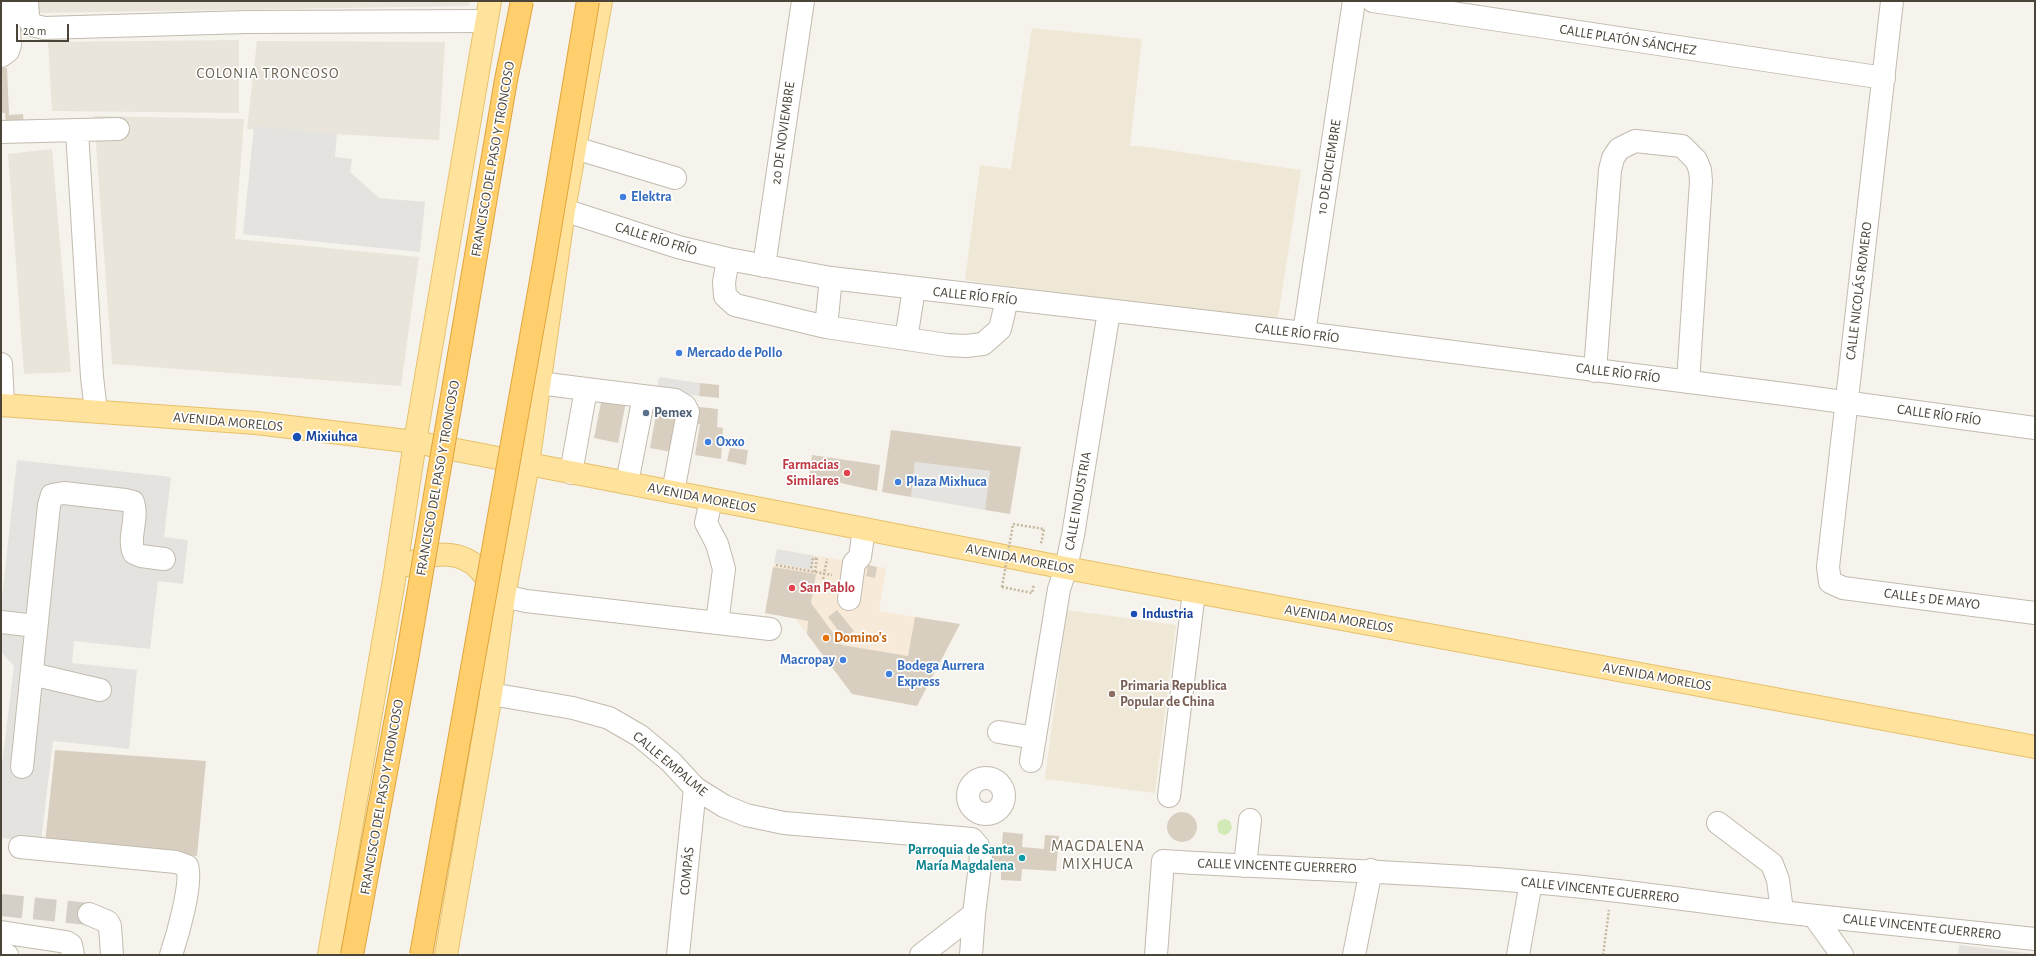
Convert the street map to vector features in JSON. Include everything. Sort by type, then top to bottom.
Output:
[{"type":"highway","name":"FRANCISCO DEL PASO Y TRONCOSO","points":[[352,955],[407,659],[506,80],[522,1]]},
{"type":"highway","points":[[421,955],[545,258],[588,1]]},
{"type":"main road","points":[[446,955],[491,694],[504,596],[528,464],[564,210],[601,1]]},
{"type":"main road","name":"FRANCISCO DEL PASO Y TRONCOSO","points":[[329,955],[394,580],[415,442],[488,11]]},
{"type":"main road","name":"AVENIDA MORELOS","points":[[2,405],[256,423],[415,442],[1066,568],[2035,747]]},
{"type":"main road","points":[[394,580],[404,568],[417,560],[427,556],[448,554],[464,559],[478,568],[491,586],[504,596]]},
{"type":"street","points":[[1,56],[8,51],[10,45],[7,1]]},
{"type":"street","points":[[27,1],[29,22],[32,26],[44,28],[247,22],[488,11]]},
{"type":"street","name":"20 DE NOVIEMBRE","points":[[764,266],[803,1]]},
{"type":"street","name":"10 DE DICIEMBRE","points":[[1304,333],[1354,1]]},
{"type":"street","name":"CALLE PLATÓN SÁNCHEZ","points":[[1373,1],[1884,78]]},
{"type":"street","name":"CALLE NICOLÁS ROMERO","points":[[1830,582],[1828,567],[1892,1]]},
{"type":"street","points":[[1,132],[118,129]]},
{"type":"street","points":[[77,130],[92,377],[96,411]]},
{"type":"street","points":[[1595,371],[1610,170],[1613,158],[1619,149],[1635,141],[1682,146],[1696,160],[1700,170],[1701,181],[1688,382]]},
{"type":"street","points":[[575,148],[675,178]]},
{"type":"street","name":"CALLE RÍO FRÍO","points":[[564,210],[678,247],[728,259],[831,278],[914,289],[1304,333],[1846,402],[2035,428]]},
{"type":"street","points":[[728,259],[724,282],[725,296],[735,305],[826,327],[947,345],[966,346],[983,344],[1000,329],[1007,299]]},
{"type":"street","points":[[826,327],[827,302],[831,278]]},
{"type":"street","points":[[906,339],[914,289]]},
{"type":"street","name":"CALLE INDUSTRIA","points":[[1031,761],[1059,589],[1066,568],[1109,311]]},
{"type":"street","points":[[1,364],[2,405]]},
{"type":"street","points":[[540,383],[675,400],[685,406],[688,412],[673,492]]},
{"type":"street","points":[[571,473],[586,389]]},
{"type":"street","points":[[627,484],[644,396]]},
{"type":"street","points":[[22,767],[49,505],[52,495],[64,493],[133,502],[132,545],[134,553],[141,556],[164,559]]},
{"type":"street","points":[[710,500],[706,523],[717,544],[724,569],[717,623]]},
{"type":"street","points":[[853,600],[854,563],[860,557],[864,529]]},
{"type":"street","name":"CALLE 5 DE MAYO","points":[[1830,582],[1843,588],[2035,613]]},
{"type":"street","points":[[1169,796],[1194,592]]},
{"type":"street","points":[[504,596],[526,601],[770,629]]},
{"type":"street","points":[[1,622],[36,626]]},
{"type":"street","points":[[32,674],[100,690]]},
{"type":"street","name":"CALLE EMPALME","points":[[491,694],[573,708],[609,718],[640,736],[671,762],[695,788],[724,806],[746,815],[784,823],[977,848]]},
{"type":"street","points":[[999,732],[1035,738]]},
{"type":"street","points":[[972,955],[977,848],[976,810],[969,802],[969,790],[972,785],[982,779],[993,780],[998,783],[1006,799],[998,809],[993,812],[981,813],[976,810]]},
{"type":"street","name":"COMPÁS","points":[[678,955],[695,788]]},
{"type":"street","points":[[1245,866],[1250,820]]},
{"type":"street","points":[[1718,823],[1772,864],[1778,880],[1782,911]]},
{"type":"street","points":[[20,847],[176,862],[187,866],[189,876],[178,934],[171,955]]},
{"type":"street","name":"CALLE VINCENTE GUERRERO","points":[[1156,955],[1163,861],[1245,866],[1371,870],[1531,882],[1613,890],[1814,916],[2035,939]]},
{"type":"street","points":[[1354,955],[1371,870]]},
{"type":"street","points":[[1518,955],[1531,882]]},
{"type":"street","points":[[89,914],[108,922],[110,926],[112,955]]},
{"type":"street","points":[[921,955],[974,914]]},
{"type":"street","points":[[1814,916],[1842,955]]},
{"type":"street","points":[[1,932],[66,942],[71,945],[73,955]]},
{"type":"street","points":[[1,954],[7,955]]},
{"type":"path","points":[[1034,584],[1032,593],[1002,587],[1013,524],[1044,529]]},
{"type":"path","points":[[811,568],[813,558],[817,558],[814,572]]},
{"type":"path","points":[[823,579],[827,559]]},
{"type":"path","points":[[776,565],[839,576]]},
{"type":"path","points":[[1603,955],[1613,890]]},
{"type":"shaded area","points":[[31,1],[469,1],[469,6],[32,13]]},
{"type":"shaded area","points":[[1032,28],[1142,39],[1130,146],[1141,146],[1301,170],[1277,324],[965,280],[980,165],[1011,169]]},
{"type":"shaded area","points":[[239,40],[239,113],[52,111],[48,42]]},
{"type":"shaded area","points":[[257,41],[445,42],[439,140],[247,129]]},
{"type":"shaded area","points":[[94,116],[244,119],[235,239],[419,257],[401,386],[112,364]]},
{"type":"shaded area","points":[[254,126],[337,134],[335,157],[352,159],[350,172],[379,198],[425,202],[420,252],[243,234]]},
{"type":"shaded area","points":[[52,149],[71,372],[24,374],[8,154]]},
{"type":"shaded area","points":[[659,377],[700,383],[699,396],[657,389]]},
{"type":"shaded area","points":[[17,460],[171,477],[164,537],[188,540],[183,584],[158,581],[150,649],[74,641],[72,663],[137,670],[129,749],[53,741],[41,842],[1,838],[1,772],[14,666],[1,652],[1,607]]},
{"type":"shaded area","points":[[915,462],[990,471],[985,510],[911,497]]},
{"type":"shaded area","points":[[777,549],[886,568],[879,611],[960,624],[917,706],[852,694],[795,618],[765,613]]},
{"type":"shaded area","points":[[777,549],[815,556],[812,570],[774,563]]},
{"type":"shaded area","name":"Primaria Republica Popular de China","points":[[1067,610],[1176,625],[1155,793],[1045,779]]},
{"type":"shaded area","points":[[1959,945],[2035,954],[2035,955],[1958,955]]},
{"type":"green space","points":[[1225,819],[1230,821],[1232,828],[1228,834],[1224,835],[1219,833],[1217,826],[1219,821]]},
{"type":"building","points":[[1,68],[7,68],[9,115],[23,114],[24,126],[6,126],[5,113],[1,113]]},
{"type":"building","points":[[700,383],[719,385],[719,398],[699,396]]},
{"type":"building","points":[[602,397],[626,402],[618,443],[594,438]]},
{"type":"building","points":[[658,403],[682,407],[677,453],[650,448]]},
{"type":"building","points":[[699,407],[718,409],[717,427],[723,428],[721,459],[695,455],[700,424],[697,424]]},
{"type":"building","name":"Plaza Mixhuca","points":[[891,430],[1021,447],[1010,514],[985,510],[990,471],[915,462],[911,497],[882,492]]},
{"type":"building","points":[[730,448],[748,450],[746,465],[727,461]]},
{"type":"building","points":[[812,455],[880,465],[877,491],[809,476]]},
{"type":"building","points":[[868,565],[877,567],[875,578],[866,576]]},
{"type":"building","points":[[773,567],[816,574],[811,603],[842,645],[908,656],[915,617],[960,624],[917,706],[852,694],[807,634],[808,621],[765,613]]},
{"type":"building","points":[[837,610],[854,631],[844,638],[828,617]]},
{"type":"building","points":[[55,750],[206,761],[197,856],[45,843]]},
{"type":"building","points":[[1182,812],[1193,816],[1197,827],[1193,838],[1182,842],[1171,838],[1167,827],[1171,816]]},
{"type":"building","name":"Parroquia de Santa María Magdalena","points":[[1003,832],[1023,834],[1022,847],[1044,849],[1045,835],[1059,836],[1056,871],[1022,869],[1021,881],[1001,880],[1001,867],[987,866],[988,845],[1002,846]]},
{"type":"tunnel","points":[[1,905],[89,914]]},
{"type":"place","name":"Elektra","points":[[623,197]]},
{"type":"place","name":"Mercado de Pollo","points":[[679,353]]},
{"type":"place","name":"Pemex","points":[[646,413]]},
{"type":"place","name":"Mixiuhca","points":[[297,437]]},
{"type":"place","name":"Oxxo","points":[[708,442]]},
{"type":"place","name":"Farmacias Similares","points":[[847,473]]},
{"type":"place","name":"Plaza Mixhuca","points":[[898,482]]},
{"type":"place","name":"San Pablo","points":[[792,588]]},
{"type":"place","name":"Industria","points":[[1134,614]]},
{"type":"place","name":"Domino's","points":[[826,638]]},
{"type":"place","name":"Macropay","points":[[843,660]]},
{"type":"place","name":"Bodega Aurrera Express","points":[[889,674]]},
{"type":"place","name":"Primaria Republica Popular de China","points":[[1112,694]]},
{"type":"place","name":"Parroquia de Santa María Magdalena","points":[[1022,858]]},
{"type":"district","name":"COLONIA TRONCOSO","points":[[268,73]]},
{"type":"district","name":"MAGDALENA MIXHUCA","points":[[1098,855]]}]
